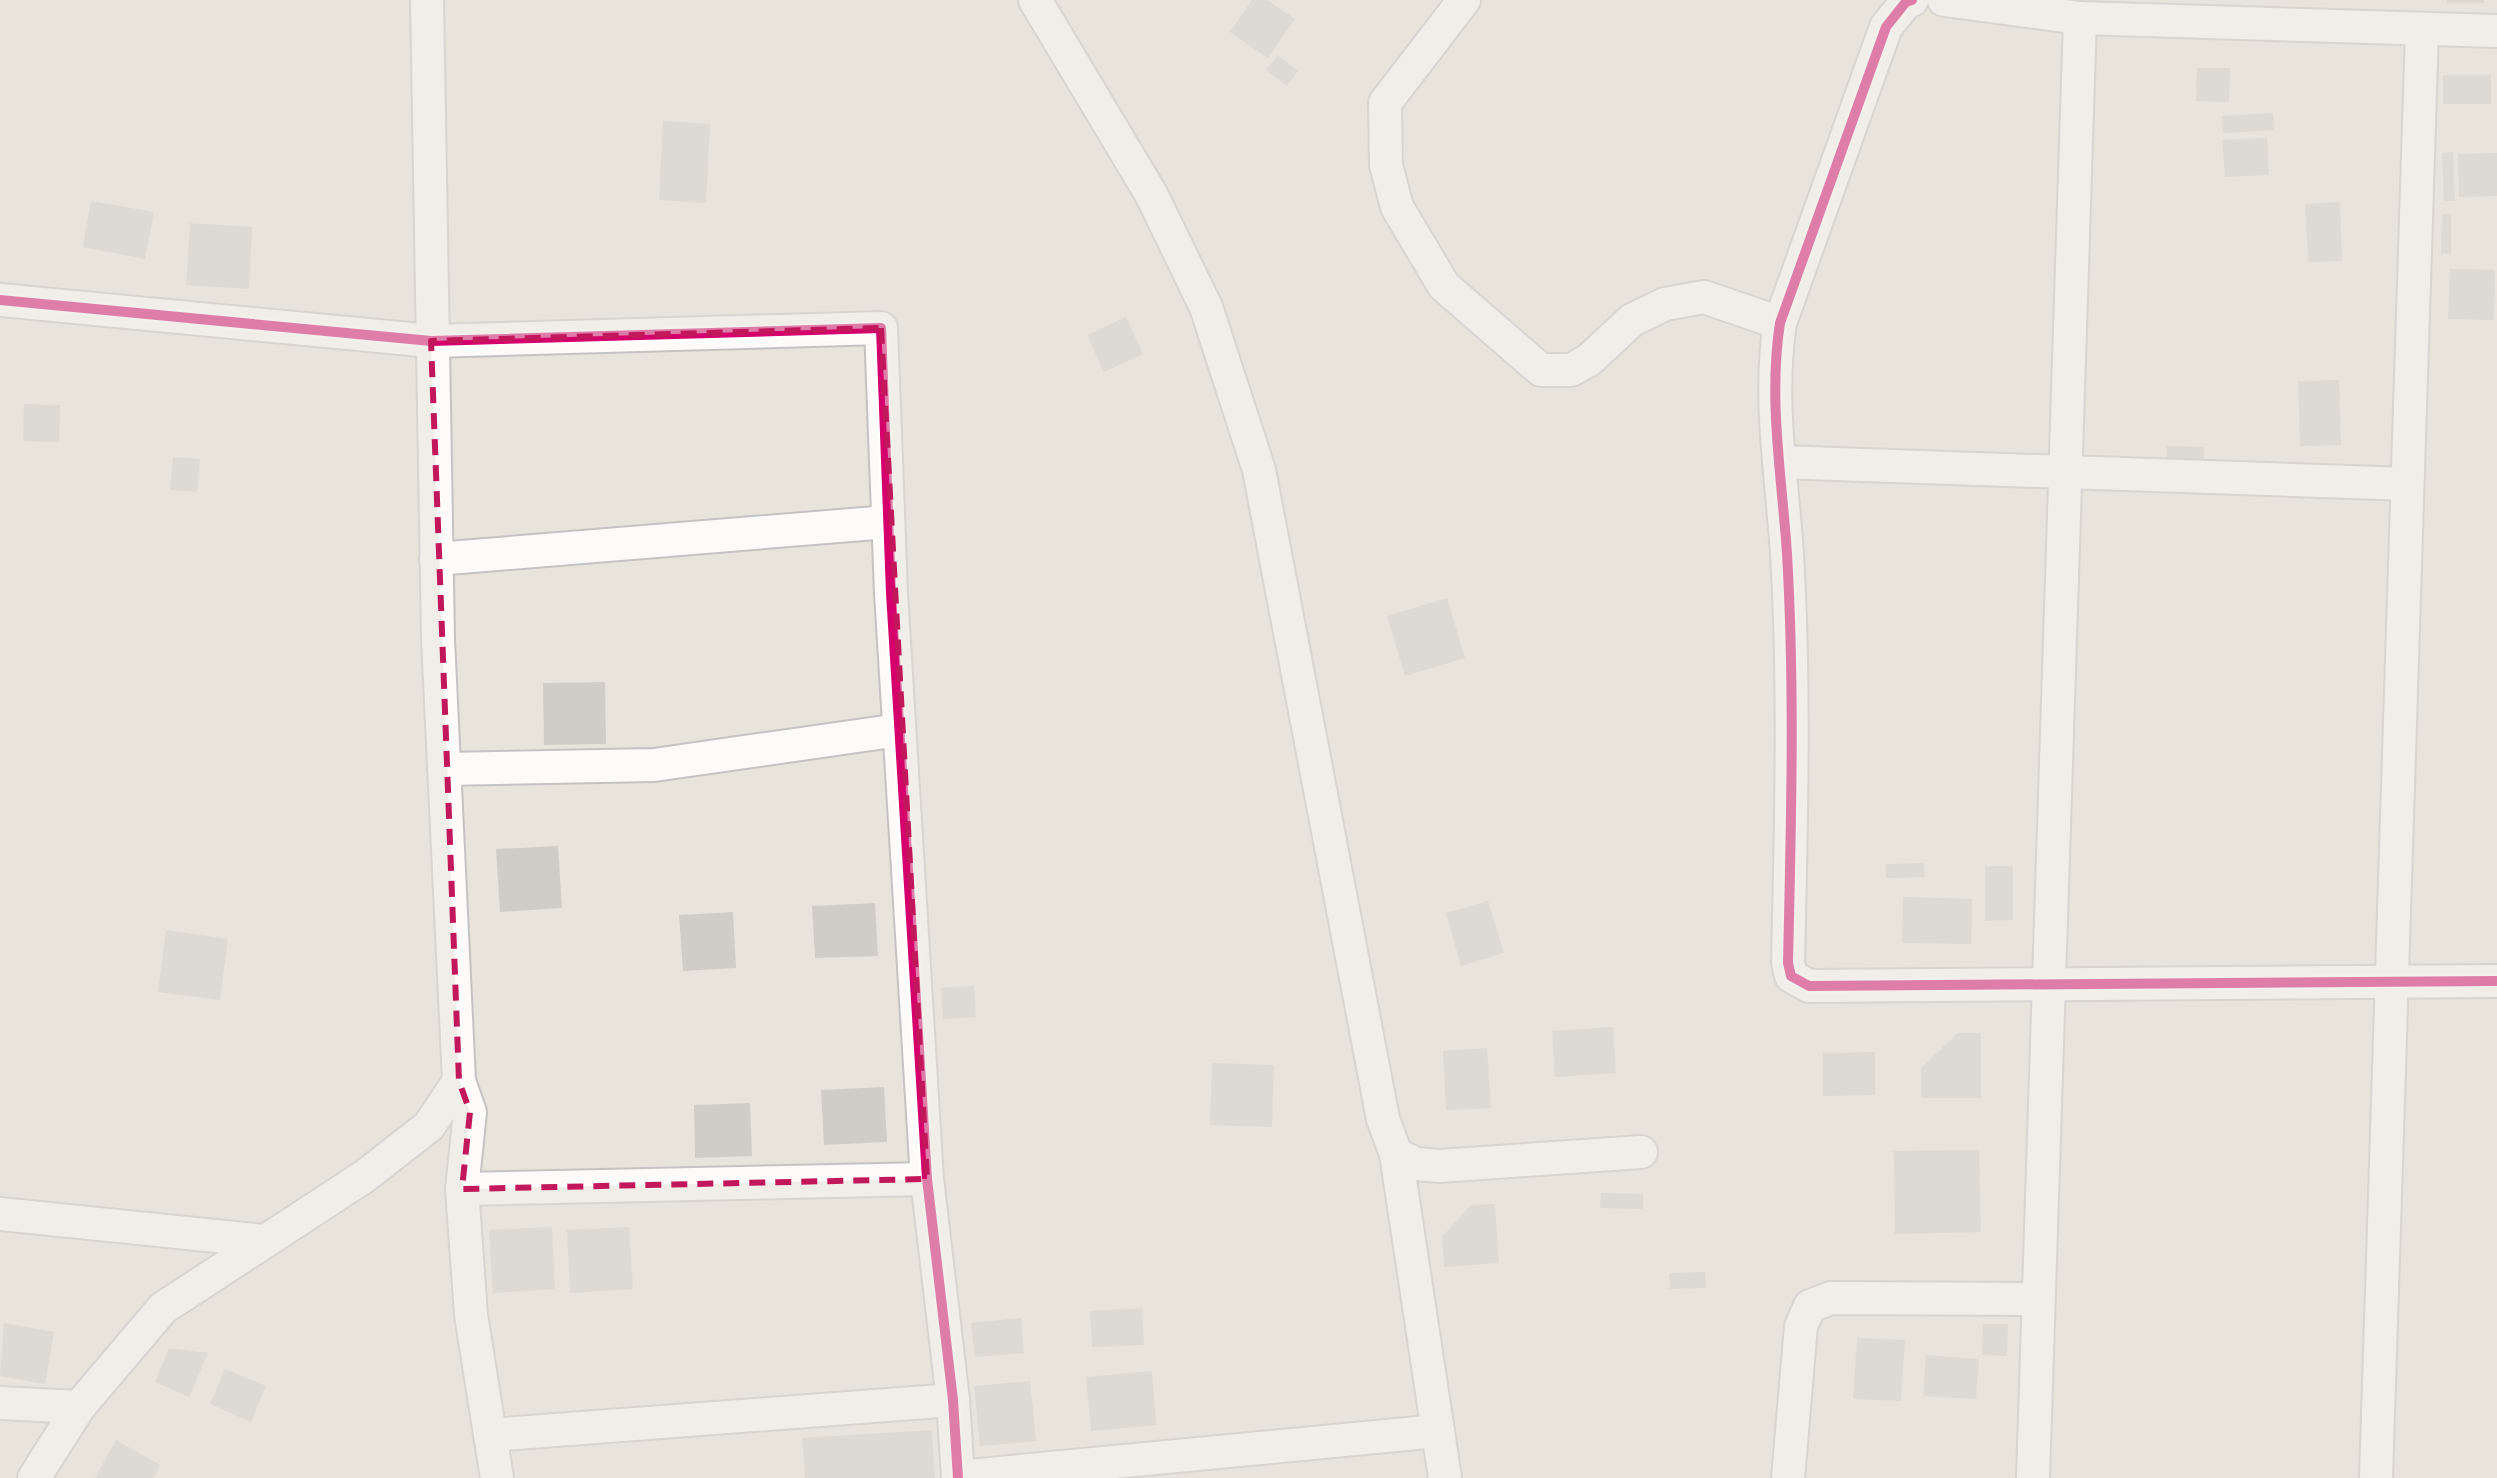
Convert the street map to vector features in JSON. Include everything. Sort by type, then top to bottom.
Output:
[{"type":"street","points":[[427,0],[431,341],[444,769],[459,1081],[470,1112],[462,1189],[471,1315],[497,1478]]},
{"type":"street","points":[[1035,0],[1151,194],[1206,307],[1259,470],[1383,1119],[1396,1154],[1445,1478]]},
{"type":"street","points":[[1464,0],[1385,103],[1386,165],[1397,207],[1444,286],[1541,370],[1555,372],[1571,370],[1589,360],[1632,320],[1665,304],[1704,297],[1780,323]]},
{"type":"street","points":[[1912,0],[1896,12],[1886,27],[1780,323],[1773,366],[1787,551],[1793,771],[1788,963],[1791,976],[1809,986],[2497,981]]},
{"type":"street","points":[[1944,0],[2080,18],[2497,31]]},
{"type":"street","points":[[2033,1478],[2080,18]]},
{"type":"street","points":[[2376,1478],[2422,30]]},
{"type":"street","points":[[0,300],[431,341],[881,328],[899,730],[927,1179],[953,1400],[958,1478],[1438,1431]]},
{"type":"street","points":[[1779,462],[2407,484]]},
{"type":"street","points":[[436,559],[888,522]]},
{"type":"street","points":[[444,769],[654,765],[899,730]]},
{"type":"street","points":[[34,1478],[79,1407],[163,1308],[365,1176],[429,1126],[459,1081]]},
{"type":"street","points":[[1396,1154],[1416,1164],[1439,1166],[1641,1152]]},
{"type":"street","points":[[462,1189],[927,1179]]},
{"type":"street","points":[[0,1214],[264,1241]]},
{"type":"street","points":[[1788,1478],[1801,1326],[1810,1306],[1831,1298],[2038,1299]]},
{"type":"street","points":[[490,1435],[953,1400]]},
{"type":"street","points":[[0,1403],[79,1407]]},
{"type":"highlighted area","points":[[881,328],[927,1179],[462,1189],[470,1112],[459,1081],[431,341]]},
{"type":"building","points":[[1252,0],[1267,0],[1295,19],[1268,58],[1230,32]]},
{"type":"building","points":[[2447,0],[2484,0],[2484,3],[2447,3]]},
{"type":"building","points":[[1278,55],[1298,71],[1287,86],[1266,70]]},
{"type":"building","points":[[2197,68],[2230,68],[2229,102],[2196,101]]},
{"type":"building","points":[[2443,75],[2491,75],[2491,104],[2443,104]]},
{"type":"building","points":[[2273,113],[2274,130],[2223,133],[2222,116]]},
{"type":"building","points":[[663,121],[710,124],[706,203],[659,200]]},
{"type":"building","points":[[2267,138],[2269,175],[2225,177],[2222,140]]},
{"type":"building","points":[[2453,152],[2455,201],[2444,201],[2442,153]]},
{"type":"building","points":[[2497,153],[2497,196],[2459,197],[2458,154]]},
{"type":"building","points":[[91,201],[154,212],[145,259],[83,247]]},
{"type":"building","points":[[2340,202],[2342,261],[2308,262],[2305,204]]},
{"type":"building","points":[[2442,214],[2451,214],[2451,254],[2441,254]]},
{"type":"building","points":[[190,223],[252,227],[249,289],[186,285]]},
{"type":"building","points":[[2450,269],[2495,270],[2494,320],[2448,319]]},
{"type":"building","points":[[1126,317],[1143,354],[1104,372],[1087,335]]},
{"type":"building","points":[[2339,380],[2341,445],[2300,446],[2298,381]]},
{"type":"building","points":[[24,404],[60,405],[59,442],[23,441]]},
{"type":"building","points":[[2167,446],[2204,447],[2204,462],[2167,462]]},
{"type":"building","points":[[173,457],[200,459],[197,492],[170,490]]},
{"type":"building","points":[[1447,598],[1465,658],[1405,676],[1387,616]]},
{"type":"building","points":[[605,682],[606,744],[544,745],[543,683]]},
{"type":"building","points":[[558,846],[562,908],[500,912],[496,849]]},
{"type":"building","points":[[1924,863],[1925,877],[1886,878],[1886,864]]},
{"type":"building","points":[[1985,866],[2013,866],[2013,920],[1985,921]]},
{"type":"building","points":[[1903,897],[1972,899],[1971,944],[1902,943]]},
{"type":"building","points":[[1488,901],[1504,953],[1461,966],[1446,913]]},
{"type":"building","points":[[875,903],[878,956],[815,958],[812,906]]},
{"type":"building","points":[[733,912],[736,968],[683,971],[679,915]]},
{"type":"building","points":[[166,930],[228,939],[220,1000],[158,992]]},
{"type":"building","points":[[974,986],[976,1017],[943,1019],[941,988]]},
{"type":"building","points":[[1613,1027],[1616,1073],[1555,1077],[1552,1031]]},
{"type":"building","points":[[1958,1033],[1981,1033],[1981,1098],[1921,1098],[1921,1068]]},
{"type":"building","points":[[1487,1048],[1491,1108],[1446,1110],[1443,1051]]},
{"type":"building","points":[[1875,1052],[1875,1095],[1823,1096],[1823,1053]]},
{"type":"building","points":[[1212,1063],[1274,1065],[1272,1127],[1210,1125]]},
{"type":"building","points":[[884,1087],[887,1142],[824,1145],[821,1090]]},
{"type":"building","points":[[750,1103],[752,1156],[695,1158],[694,1105]]},
{"type":"building","points":[[1979,1150],[1981,1232],[1895,1234],[1894,1151]]},
{"type":"building","points":[[1601,1193],[1643,1194],[1643,1209],[1600,1208]]},
{"type":"building","points":[[1495,1204],[1499,1263],[1444,1267],[1442,1237],[1471,1205]]},
{"type":"building","points":[[552,1227],[555,1289],[493,1293],[489,1230]]},
{"type":"building","points":[[629,1227],[633,1289],[570,1293],[567,1230]]},
{"type":"building","points":[[1705,1272],[1706,1288],[1670,1289],[1669,1273]]},
{"type":"building","points":[[1142,1308],[1144,1345],[1092,1347],[1090,1311]]},
{"type":"building","points":[[1021,1318],[1024,1353],[975,1357],[971,1323]]},
{"type":"building","points":[[4,1323],[54,1332],[45,1384],[0,1376]]},
{"type":"building","points":[[1983,1324],[2008,1324],[2007,1356],[1982,1355]]},
{"type":"building","points":[[1857,1338],[1905,1340],[1901,1401],[1853,1399]]},
{"type":"building","points":[[169,1348],[208,1353],[189,1397],[155,1382]]},
{"type":"building","points":[[1926,1355],[1979,1359],[1976,1399],[1923,1396]]},
{"type":"building","points":[[225,1369],[266,1386],[251,1422],[210,1404]]},
{"type":"building","points":[[1152,1371],[1156,1425],[1091,1431],[1086,1377]]},
{"type":"building","points":[[1030,1381],[1036,1441],[980,1446],[974,1386]]},
{"type":"building","points":[[932,1430],[935,1478],[805,1478],[802,1438]]},
{"type":"building","points":[[116,1440],[160,1465],[153,1478],[95,1478]]},
{"type":"cycle path","points":[[1912,0],[1906,2],[1886,27],[1780,323],[1775,381],[1791,656],[1788,963],[1791,976],[1809,986],[2497,981]]},
{"type":"cycle path","points":[[0,300],[431,341],[881,328],[891,593],[927,1179],[953,1400],[958,1478]]}]
